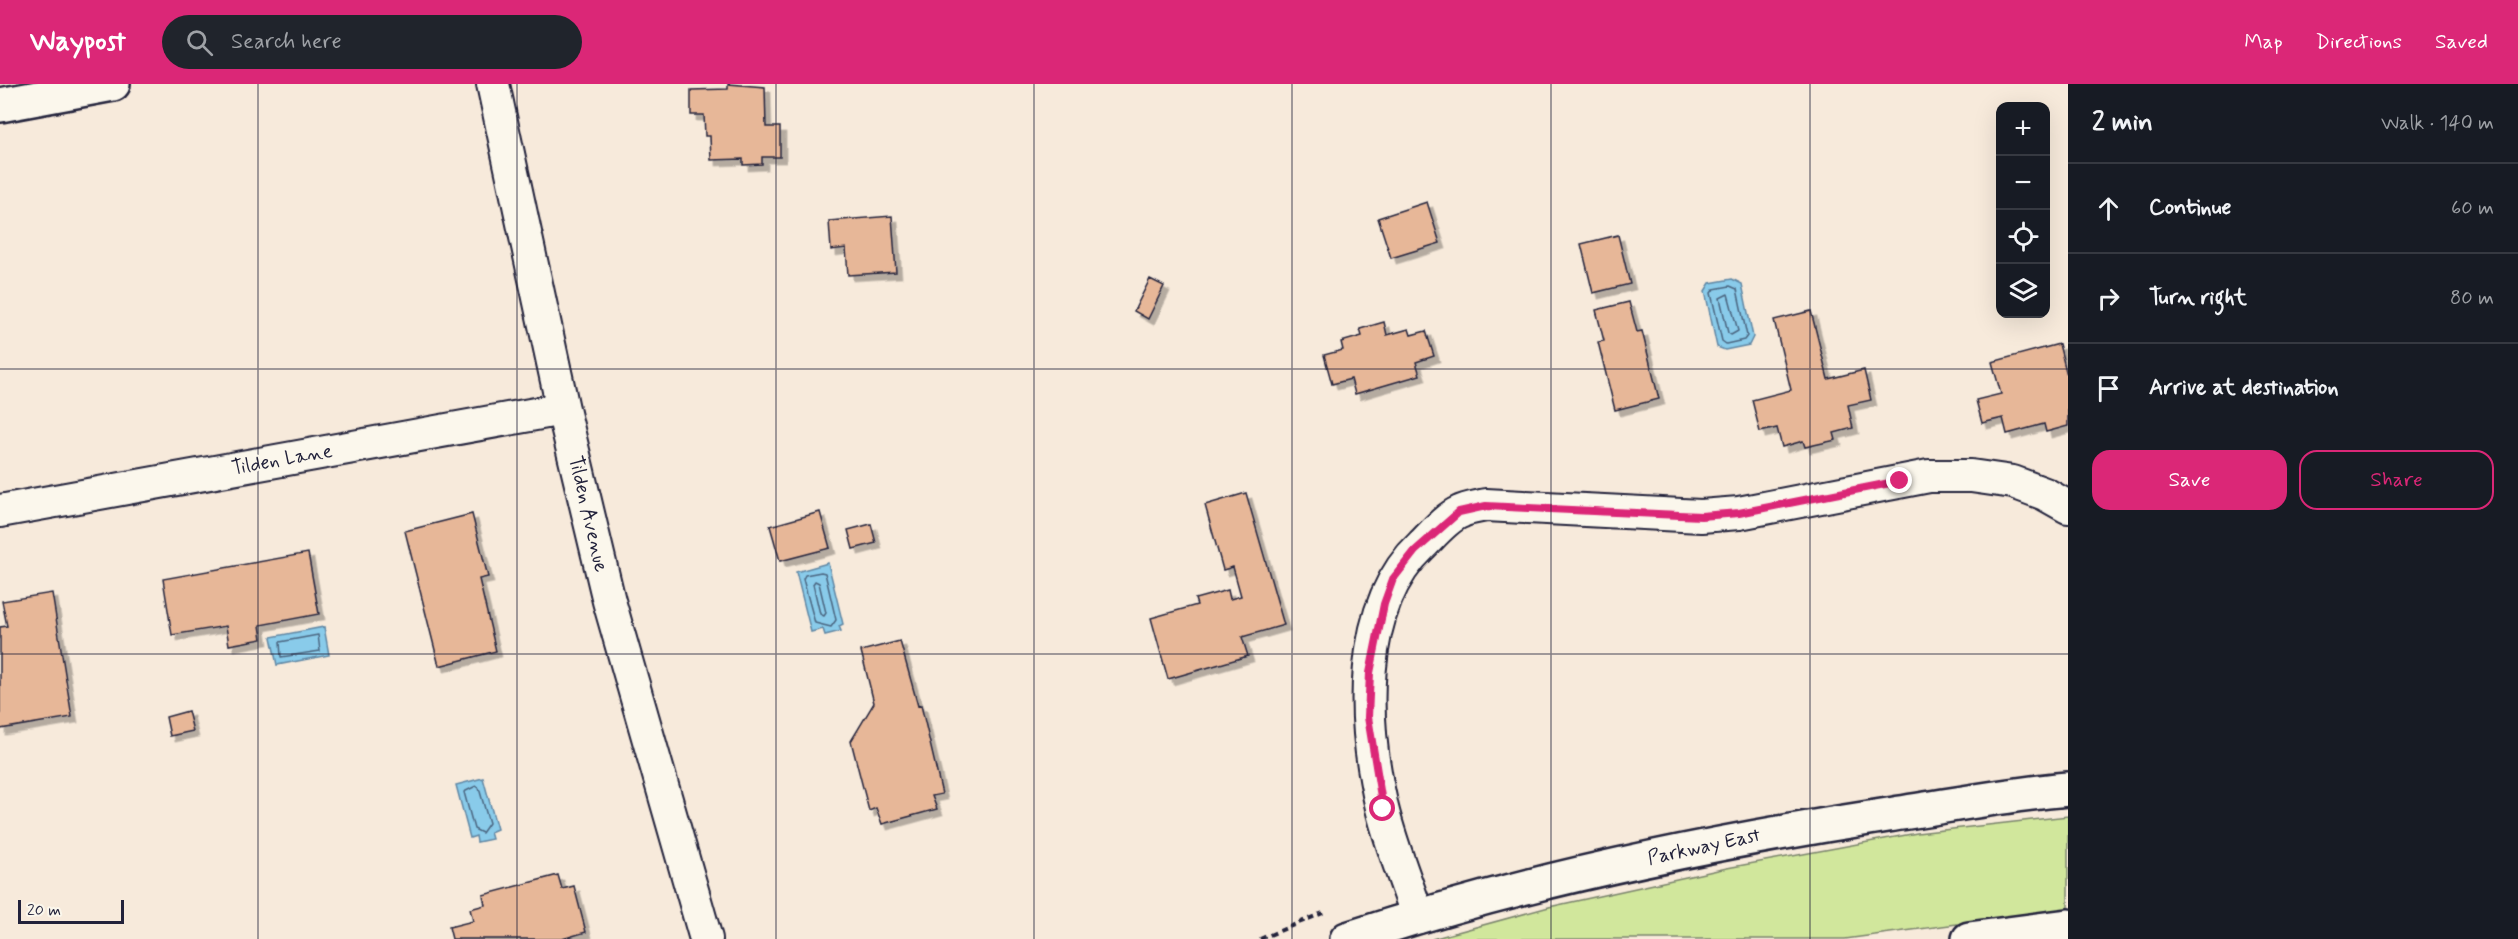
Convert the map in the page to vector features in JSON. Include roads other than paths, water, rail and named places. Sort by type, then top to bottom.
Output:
[{"type":"street","points":[[0,105],[113,84]]},
{"type":"street","name":"Tilden Avenue","points":[[493,84],[563,409],[613,617],[706,939]]},
{"type":"street","name":"Tilden Lane","points":[[0,511],[563,409]]},
{"type":"street","points":[[1418,917],[1383,809],[1368,717],[1370,673],[1377,630],[1393,579],[1415,551],[1459,512],[1486,506],[1701,516],[1739,513],[1929,476],[1971,476],[2013,482],[2045,494],[2068,507]]},
{"type":"street","name":"Parkway East","points":[[1347,939],[1418,917],[1596,870],[1778,832],[2068,789]]},
{"type":"street","points":[[1969,939],[2068,926]]},
{"type":"water","points":[[1732,279],[1742,284],[1753,337],[1749,345],[1725,350],[1717,347],[1705,291],[1710,283]]},
{"type":"water","points":[[828,563],[843,624],[839,626],[841,631],[825,635],[823,629],[811,632],[796,572]]},
{"type":"water","points":[[324,627],[329,655],[277,665],[271,637]]},
{"type":"water","points":[[483,778],[497,829],[490,832],[492,839],[477,842],[476,836],[470,838],[456,785]]}]
